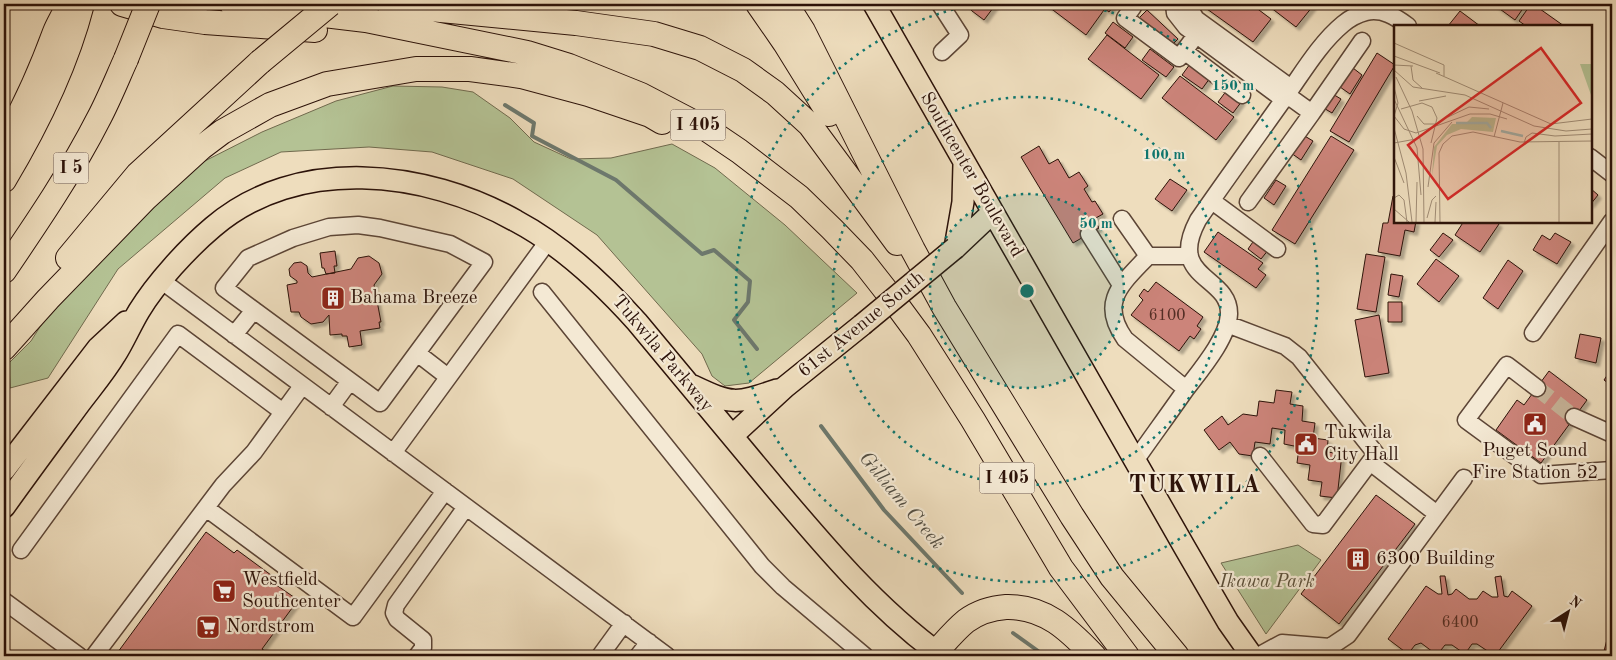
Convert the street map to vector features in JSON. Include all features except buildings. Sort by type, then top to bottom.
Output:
[{"type":"highway","points":[[4,142],[36,82],[68,4]]},
{"type":"highway","points":[[4,180],[40,116],[64,58],[82,4]]},
{"type":"highway","points":[[122,4],[164,16],[205,22],[255,27],[454,38]]},
{"type":"highway","name":"I 5","points":[[4,271],[82,150],[126,59],[148,4]]},
{"type":"highway","points":[[232,4],[366,20],[454,38]]},
{"type":"highway","points":[[4,340],[43,293],[75,248],[138,174],[260,62],[330,4]]},
{"type":"highway","points":[[389,4],[576,23],[654,34],[700,48],[743,70],[775,93],[810,125],[944,307]]},
{"type":"highway","name":"I 405","points":[[758,4],[785,43],[913,250],[944,307],[1072,516],[1112,577],[1177,656]]},
{"type":"highway","points":[[786,4],[803,31],[913,250]]},
{"type":"highway","name":"I 405","points":[[454,38],[528,53],[569,66],[641,95],[708,130],[799,197],[862,260],[892,297],[919,335],[958,397],[1061,568],[1127,656]]},
{"type":"highway","points":[[4,348],[48,299],[145,199],[187,159],[222,132],[270,105],[327,84],[416,69],[470,69],[521,76],[588,94],[650,116],[718,154],[774,195],[892,297]]},
{"type":"highway","points":[[939,654],[955,631],[968,620],[983,612],[1012,607],[1039,612],[1055,620],[1067,629],[1094,656]]},
{"type":"main road","name":"Southcenter Boulevard","points":[[874,4],[1228,622],[1252,656]]},
{"type":"main road","points":[[955,248],[964,202],[964,164]]},
{"type":"main road","name":"Tukwila Parkway","points":[[139,310],[196,243],[215,226],[255,200],[273,192],[310,182],[338,178],[368,178],[402,182],[441,190],[481,203],[517,221],[548,241],[587,270],[611,293],[857,582],[884,608],[939,654]]},
{"type":"main road","name":"61st Avenue South","points":[[732,436],[784,387],[955,248],[992,213]]},
{"type":"main road","points":[[4,470],[98,348],[139,310]]},
{"type":"main road","points":[[4,507],[115,356],[139,310]]},
{"type":"main road","points":[[688,384],[718,398],[732,402],[747,400],[784,387]]},
{"type":"street","points":[[940,4],[960,35],[942,52]]},
{"type":"street","points":[[1130,4],[1134,7],[1125,18],[1179,58],[1200,30]]},
{"type":"street","points":[[1174,4],[1175,13],[1179,19],[1200,30],[1312,113]]},
{"type":"street","points":[[1187,4],[1200,30]]},
{"type":"street","points":[[1135,460],[1216,346],[1227,324],[1229,310],[1224,296],[1199,274],[1193,266],[1189,248],[1193,229],[1287,94],[1333,34],[1344,23],[1368,11],[1381,11],[1406,25]]},
{"type":"street","points":[[1248,202],[1362,41]]},
{"type":"street","points":[[1184,51],[1242,95]]},
{"type":"street","points":[[1591,158],[1612,174]]},
{"type":"street","points":[[1212,200],[1277,249]]},
{"type":"street","points":[[1122,219],[1148,256]]},
{"type":"street","points":[[1533,333],[1612,220]]},
{"type":"street","points":[[358,226],[380,228],[450,244],[484,262],[380,403],[254,310],[224,288],[248,258],[293,238],[329,227],[358,226]]},
{"type":"street","points":[[1089,234],[1121,285]]},
{"type":"street","points":[[392,453],[548,241]]},
{"type":"street","points":[[1186,389],[1124,338],[1118,329],[1114,315],[1114,303],[1115,294],[1121,285],[1148,256],[1190,256]]},
{"type":"street","points":[[162,281],[667,656]]},
{"type":"street","points":[[542,292],[762,566],[783,587],[865,656]]},
{"type":"street","points":[[234,335],[254,310]]},
{"type":"street","points":[[1227,324],[1285,346],[1299,357],[1376,454],[1324,525],[1313,524],[1260,456]]},
{"type":"street","points":[[21,550],[178,334],[283,412]]},
{"type":"street","points":[[417,354],[448,377]]},
{"type":"street","points":[[1536,388],[1507,365],[1466,420],[1541,476],[1612,470]]},
{"type":"street","points":[[331,407],[350,381]]},
{"type":"street","points":[[94,656],[223,485],[254,452],[302,386]]},
{"type":"street","points":[[1574,417],[1612,434]]},
{"type":"street","points":[[1370,462],[1437,514]]},
{"type":"street","points":[[1258,656],[1282,643],[1330,648],[1340,642],[1348,635],[1464,478]]},
{"type":"street","points":[[206,508],[353,617],[445,491]]},
{"type":"street","points":[[417,656],[423,648],[423,640],[397,619],[394,612],[396,605],[466,507]]},
{"type":"street","points":[[4,601],[79,656]]},
{"type":"street","points":[[600,656],[624,623]]},
{"type":"street","points":[[638,656],[649,642]]},
{"type":"green space","points":[[393,86],[442,87],[473,92],[510,118],[534,142],[571,159],[611,158],[672,144],[715,168],[785,225],[857,293],[749,383],[725,386],[712,376],[702,354],[597,235],[513,179],[432,152],[369,147],[281,152],[225,178],[118,269],[48,378],[10,388],[9,363],[31,341],[50,311],[195,166],[262,132],[336,101]]},
{"type":"green space","name":"Ikawa Park","points":[[1298,545],[1321,560],[1266,634],[1221,563]]},
{"type":"waterway","name":"Gilliam Creek","points":[[505,105],[534,123],[532,136],[616,180],[702,254],[714,250],[750,281],[748,302],[734,320],[757,349]]},
{"type":"waterway","name":"Gilliam Creek","points":[[821,426],[884,510],[962,593]]},
{"type":"waterway","name":"Gilliam Creek","points":[[1013,633],[1045,656]]},
{"type":"tunnel","points":[[1537,388],[1574,417]]},
{"type":"place","name":"Bahama Breeze","points":[[333,298]]},
{"type":"place","name":"Puget Sound Fire Station 52","points":[[1535,424]]},
{"type":"place","name":"Tukwila City Hall","points":[[1306,444]]},
{"type":"place","name":"6300 Building","points":[[1358,559]]},
{"type":"place","name":"Westfield Southcenter","points":[[224,591]]},
{"type":"place","name":"Nordstrom","points":[[208,627]]},
{"type":"district","name":"TUKWILA","points":[[1195,486]]}]
